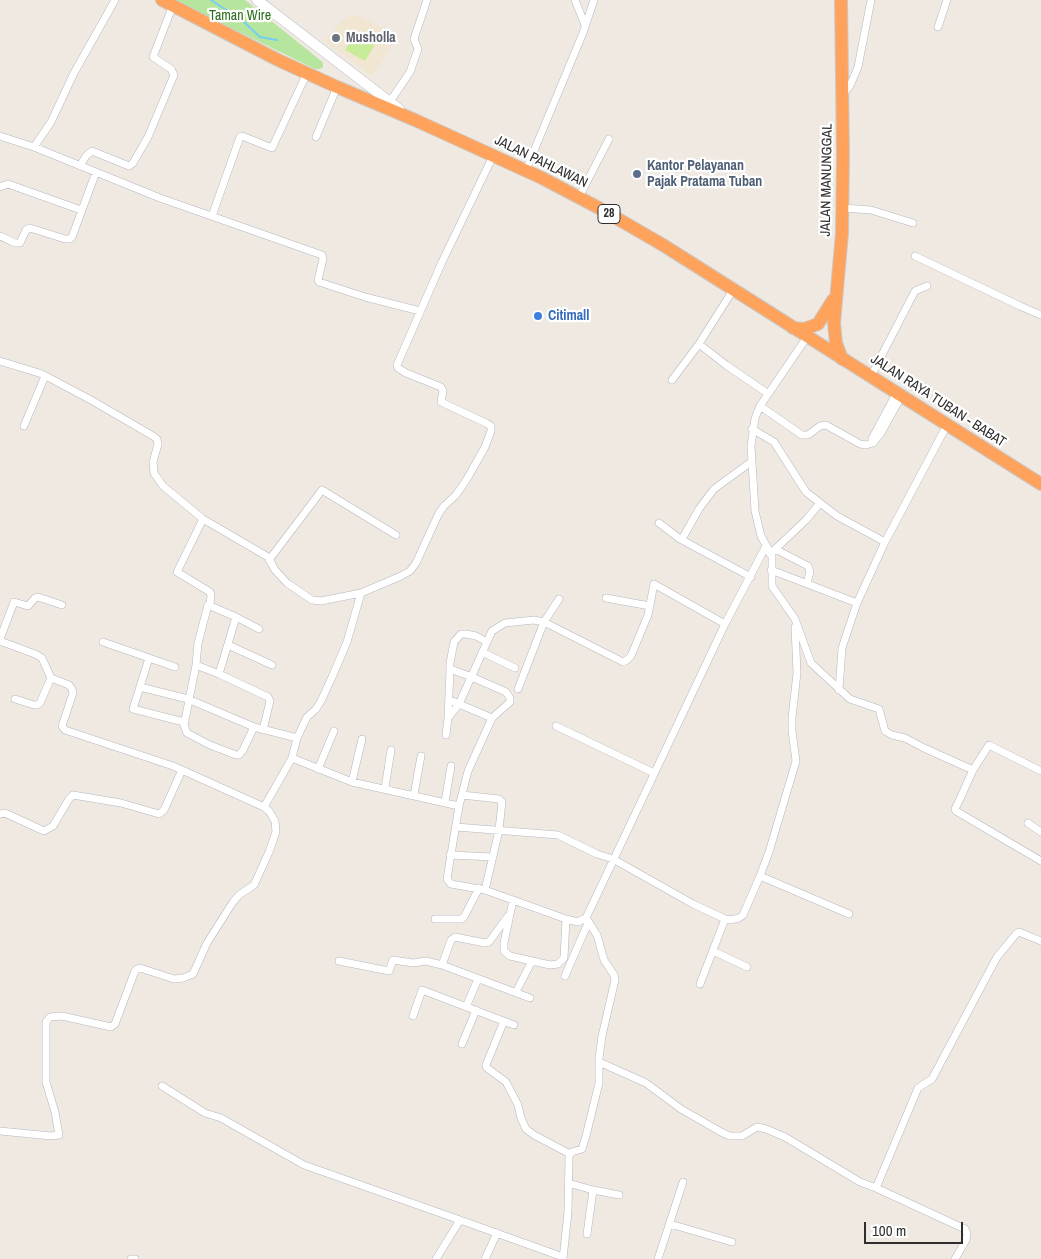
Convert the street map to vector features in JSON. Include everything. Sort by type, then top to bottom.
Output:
[{"type":"highway","name":"JALAN MANUNGGAL","points":[[841,0],[843,208],[834,330],[836,343],[842,359]]},
{"type":"highway","name":"28","points":[[168,3],[337,88],[415,120]]},
{"type":"highway","name":"JALAN PAHLAWAN","points":[[415,120],[526,170],[579,197],[663,245],[812,340]]},
{"type":"highway","points":[[793,328],[804,329],[818,324],[827,311],[836,291]]},
{"type":"highway","name":"JALAN RAYA TUBAN - BABAT","points":[[812,340],[1041,484]]},
{"type":"main road","name":"JALAN PAHLAWAN","points":[[257,0],[415,120]]},
{"type":"street","points":[[34,147],[51,122],[74,73],[115,0]]},
{"type":"street","points":[[389,102],[410,72],[418,49],[414,39],[427,0]]},
{"type":"street","points":[[574,0],[585,26]]},
{"type":"street","points":[[526,170],[594,0]]},
{"type":"street","points":[[843,95],[850,86],[858,67],[871,0]]},
{"type":"street","points":[[938,27],[947,0]]},
{"type":"street","points":[[80,166],[90,153],[94,151],[129,166],[141,150],[174,75],[171,69],[153,57],[168,3]]},
{"type":"street","points":[[212,216],[240,137],[242,136],[269,148],[272,147],[307,73]]},
{"type":"street","points":[[316,137],[337,88]]},
{"type":"street","points":[[0,136],[34,147],[160,198],[322,256],[319,282],[365,298],[420,311]]},
{"type":"street","points":[[579,197],[609,139]]},
{"type":"street","points":[[0,361],[45,376],[91,400],[157,439],[158,444],[153,462],[154,472],[163,486],[203,519],[264,554],[287,583],[315,601],[361,593],[401,576],[416,563],[439,513],[456,495],[467,479],[485,447],[491,431],[491,426],[486,423],[441,402],[443,391],[441,387],[398,368],[398,363],[420,311],[493,156]]},
{"type":"street","points":[[0,236],[20,243],[26,230],[30,228],[70,239],[96,172]]},
{"type":"street","points":[[0,187],[8,184],[81,210]]},
{"type":"street","points":[[843,208],[871,210],[913,223]]},
{"type":"street","points":[[915,256],[1041,315]]},
{"type":"street","points":[[871,376],[915,291],[927,286]]},
{"type":"street","points":[[672,380],[699,344],[733,290]]},
{"type":"street","points":[[807,583],[810,572],[808,566],[772,552],[766,546],[755,511],[751,462],[752,429],[760,406],[767,393],[812,340]]},
{"type":"street","points":[[699,344],[767,393]]},
{"type":"street","points":[[24,426],[45,376]]},
{"type":"street","points":[[760,406],[802,435],[808,435],[820,426],[826,425],[860,444],[871,444],[881,434],[899,394]]},
{"type":"street","points":[[839,690],[842,648],[857,602],[885,542],[947,425]]},
{"type":"street","points":[[752,429],[774,442],[806,492],[855,527],[885,542]]},
{"type":"street","points":[[682,539],[699,508],[714,489],[751,462]]},
{"type":"street","points":[[270,560],[322,490],[396,535]]},
{"type":"street","points":[[820,503],[806,520],[772,552],[772,586],[794,619],[811,663],[850,699],[879,709],[885,731],[905,738],[973,770]]},
{"type":"street","points":[[203,519],[177,572],[210,592],[211,596],[198,643],[196,665],[184,728],[187,733],[210,745],[239,755],[254,727]]},
{"type":"street","points":[[659,523],[682,539],[750,577]]},
{"type":"street","points":[[566,976],[612,859],[725,624],[766,546]]},
{"type":"street","points":[[772,570],[857,602]]},
{"type":"street","points":[[448,718],[459,704],[492,631],[505,623],[534,620],[544,622],[623,662],[627,660],[633,650],[650,606],[654,584],[725,624]]},
{"type":"street","points":[[264,807],[292,758],[307,716],[316,709],[321,701],[336,668],[350,632],[361,593]]},
{"type":"street","points":[[0,1131],[51,1136],[59,1135],[55,1112],[46,1082],[46,1022],[50,1017],[62,1016],[111,1027],[115,1024],[137,969],[140,968],[174,979],[193,974],[207,943],[233,902],[239,895],[254,885],[276,832],[275,821],[270,811],[264,807],[182,770],[65,730],[62,726],[73,693],[72,689],[69,685],[51,678],[42,658],[0,640],[14,602],[28,606],[38,597],[62,604]]},
{"type":"street","points":[[606,598],[650,606]]},
{"type":"street","points":[[518,689],[544,622],[558,599]]},
{"type":"street","points":[[210,604],[258,629]]},
{"type":"street","points":[[219,674],[236,617]]},
{"type":"street","points":[[456,827],[558,835],[597,854],[612,859],[693,904],[725,919],[735,920],[743,915],[760,876],[796,761],[792,731],[797,673],[794,619]]},
{"type":"street","points":[[446,734],[450,700],[450,663],[454,642],[458,636],[466,634],[487,642]]},
{"type":"street","points":[[103,642],[175,667]]},
{"type":"street","points":[[228,645],[272,665]]},
{"type":"street","points":[[482,652],[515,668]]},
{"type":"street","points":[[149,658],[133,709],[184,722]]},
{"type":"street","points":[[196,665],[270,699],[263,730]]},
{"type":"street","points":[[450,669],[506,692],[509,695],[510,702],[492,718],[468,771],[450,855],[448,882],[482,889],[566,919],[578,922],[587,920]]},
{"type":"street","points":[[15,699],[34,706],[37,705],[40,703],[51,678]]},
{"type":"street","points":[[140,687],[188,699],[254,727],[298,738]]},
{"type":"street","points":[[450,700],[492,718]]},
{"type":"street","points":[[556,726],[654,773]]},
{"type":"street","points":[[318,769],[334,732]]},
{"type":"street","points":[[352,782],[362,739]]},
{"type":"street","points":[[1041,771],[989,746],[973,770],[955,809],[1041,861]]},
{"type":"street","points":[[385,788],[391,750]]},
{"type":"street","points":[[414,795],[421,756]]},
{"type":"street","points":[[292,758],[352,782],[459,806]]},
{"type":"street","points":[[445,802],[451,766]]},
{"type":"street","points":[[0,814],[5,813],[44,831],[53,826],[73,795],[121,803],[158,814],[164,810],[182,770]]},
{"type":"street","points":[[435,919],[462,919],[464,917],[482,889],[493,857],[502,802],[499,799],[462,795]]},
{"type":"street","points":[[1028,823],[1041,832]]},
{"type":"street","points":[[450,855],[493,857]]},
{"type":"street","points":[[760,876],[849,914]]},
{"type":"street","points":[[513,900],[504,943],[504,951],[510,956],[553,965],[562,961],[564,958],[566,919]]},
{"type":"street","points":[[442,965],[450,940],[455,937],[485,943],[489,942],[509,914]]},
{"type":"street","points":[[700,984],[725,919]]},
{"type":"street","points":[[162,1086],[197,1109],[221,1118],[304,1165],[563,1258],[566,1239],[568,1160],[570,1154],[583,1146],[599,1083],[602,1036],[615,980],[614,975],[604,960],[597,935],[587,920]]},
{"type":"street","points":[[876,1188],[918,1088],[932,1079],[997,957],[1019,932],[1041,942]]},
{"type":"street","points":[[713,951],[747,967]]},
{"type":"street","points":[[339,961],[389,971],[393,960],[413,963],[426,961],[442,965],[530,998]]},
{"type":"street","points":[[516,992],[532,962]]},
{"type":"street","points":[[466,1007],[478,978]]},
{"type":"street","points":[[413,1016],[422,990],[514,1025]]},
{"type":"street","points":[[462,1044],[476,1010]]},
{"type":"street","points":[[504,1021],[486,1065],[487,1068],[506,1082],[518,1105],[526,1129],[534,1136],[570,1154]]},
{"type":"street","points":[[599,1062],[646,1083],[681,1109],[721,1132],[730,1136],[742,1136],[757,1127],[766,1129],[785,1137],[860,1182],[965,1229],[967,1234],[966,1240],[955,1259]]},
{"type":"street","points":[[658,1259],[683,1182]]},
{"type":"street","points":[[568,1183],[619,1195]]},
{"type":"street","points":[[587,1234],[594,1190]]},
{"type":"street","points":[[436,1259],[460,1220]]},
{"type":"street","points":[[670,1224],[732,1242]]},
{"type":"street","points":[[485,1259],[496,1233]]},
{"type":"shaded area","points":[[354,15],[362,17],[397,37],[372,77],[325,41],[343,19]]},
{"type":"green space","name":"Taman Wire","points":[[174,0],[245,0],[320,60],[323,63],[323,67],[315,69]]},
{"type":"green space","points":[[356,31],[376,43],[365,61],[345,50]]},
{"type":"waterway","points":[[211,0],[243,21],[260,37],[277,40]]},
{"type":"place","name":"Musholla","points":[[336,38]]},
{"type":"place","name":"Kantor Pelayanan Pajak Pratama Tuban","points":[[637,174]]},
{"type":"place","name":"Citimall","points":[[538,316]]}]
